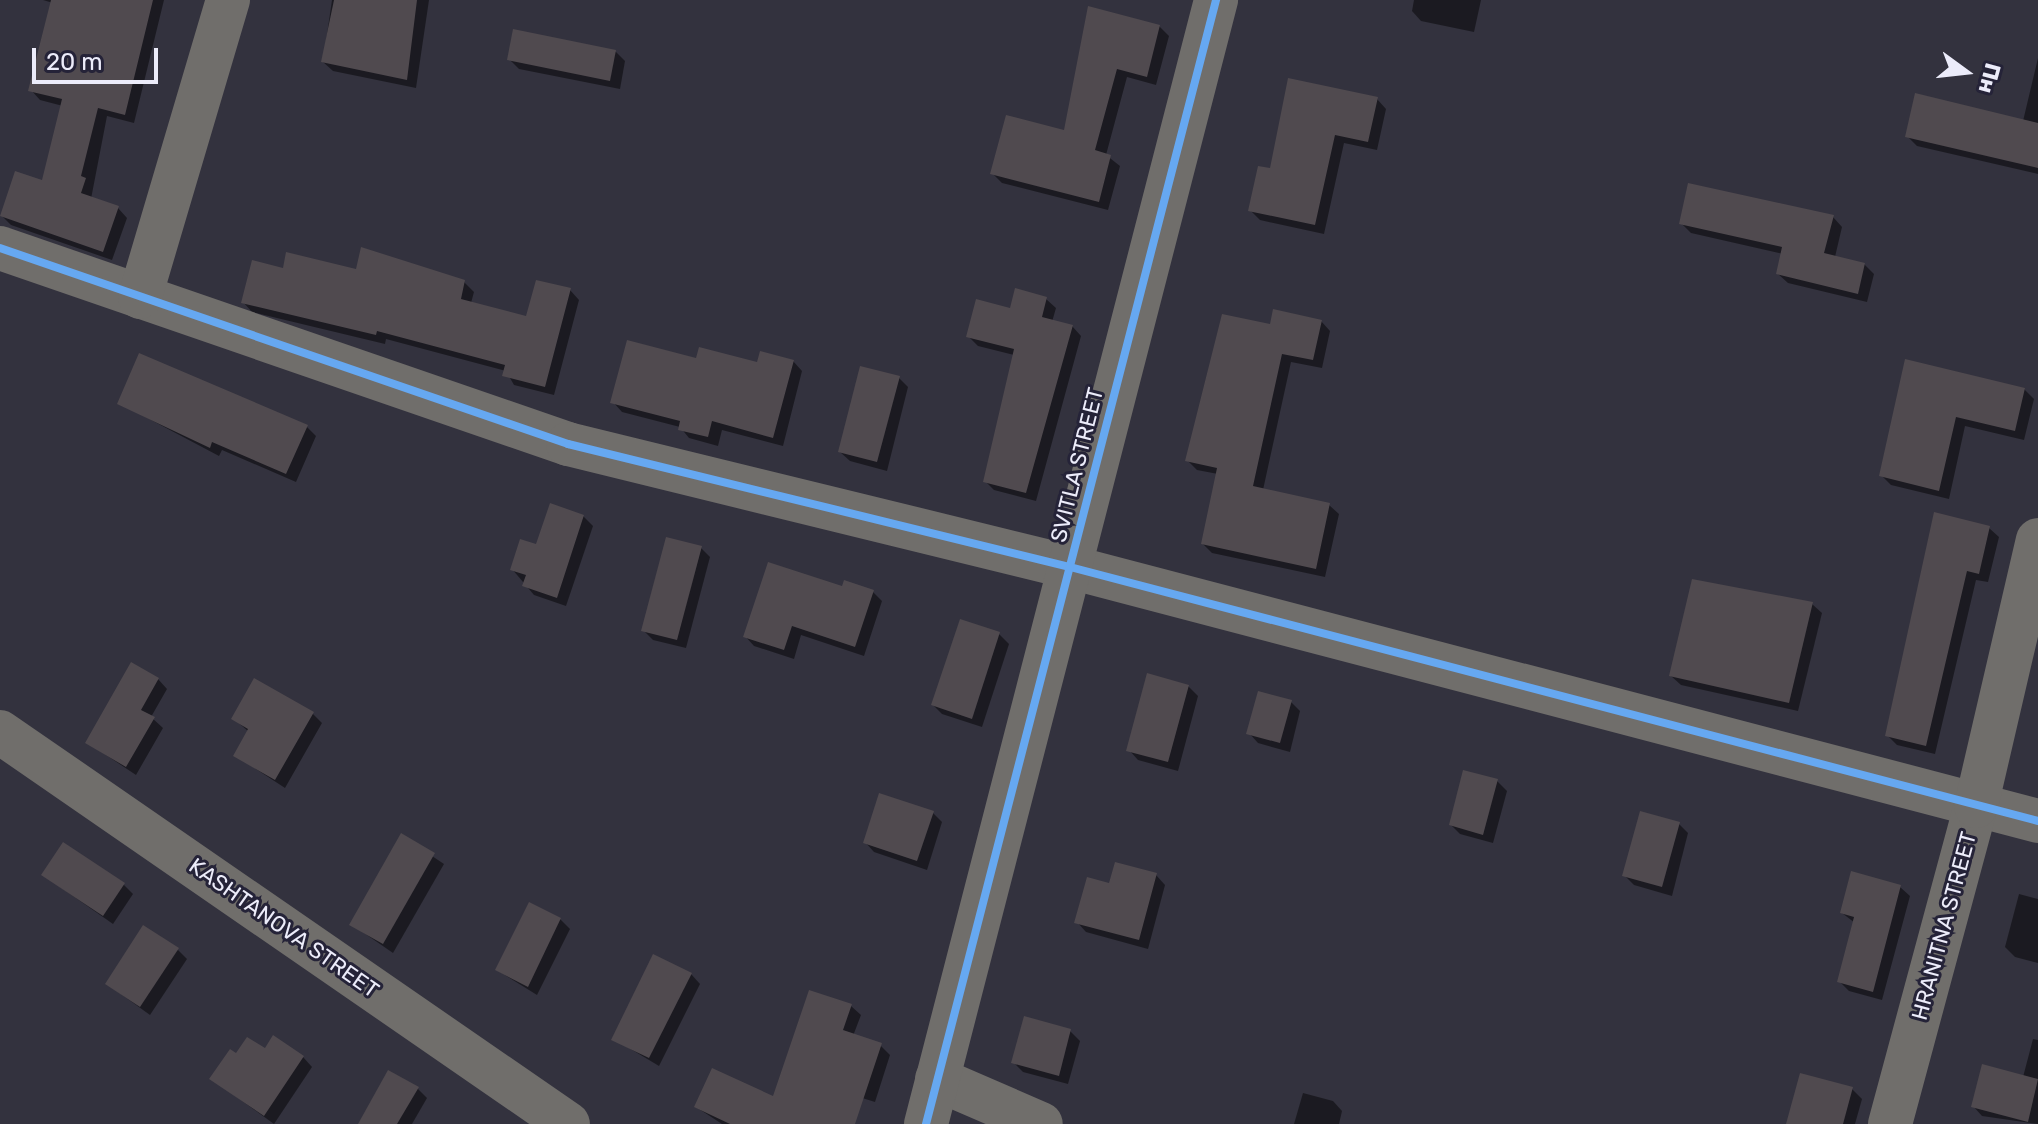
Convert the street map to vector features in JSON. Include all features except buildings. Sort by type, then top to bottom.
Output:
[{"type":"street","points":[[140,297],[228,0]]},
{"type":"street","name":"SVITLA STREET","points":[[926,1124],[1216,0]]},
{"type":"street","points":[[0,248],[568,444],[1070,567],[2038,821]]},
{"type":"street","name":"HRANITNA STREET","points":[[1890,1124],[1976,806],[2038,540]]},
{"type":"street","name":"KASHTANOVA STREET","points":[[0,732],[568,1124]]},
{"type":"street","points":[[937,1079],[1041,1124]]},
{"type":"cycle path","points":[[926,1124],[1216,0]]},
{"type":"cycle path","points":[[0,248],[568,444],[1070,567],[2038,821]]}]
